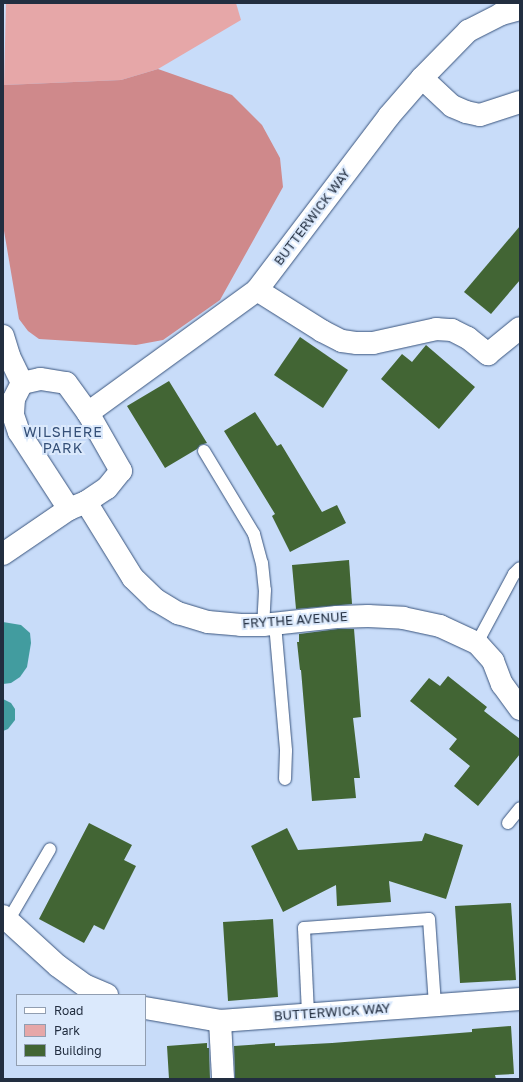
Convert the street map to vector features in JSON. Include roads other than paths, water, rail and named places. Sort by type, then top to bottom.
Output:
[{"type":"street","name":"BUTTERWICK WAY","points":[[88,413],[257,290],[312,220],[384,122],[422,78],[468,31],[501,14],[520,9]]},
{"type":"street","points":[[422,78],[452,106],[466,112],[480,115],[520,102]]},
{"type":"street","points":[[257,290],[322,331],[342,341],[373,343],[436,329],[452,330],[468,338],[488,354],[520,328]]},
{"type":"street","points":[[3,554],[77,505],[107,488],[122,471],[88,413],[66,383],[40,379],[22,383],[5,349]]},
{"type":"street","name":"FRYTHE AVENUE","points":[[22,383],[14,399],[13,415],[19,432],[133,578],[156,600],[178,613],[208,622],[269,625],[337,617],[368,616],[403,618],[440,626],[477,642],[493,661],[502,684],[520,709]]},
{"type":"street","points":[[6,918],[58,966],[86,986],[104,994]]},
{"type":"street","name":"BUTTERWICK WAY","points":[[146,1008],[220,1021],[435,1004],[520,1001]]},
{"type":"street","points":[[220,1021],[223,1079]]},
{"type":"lane","points":[[204,451],[254,534],[262,562],[286,751],[285,779]]},
{"type":"lane","points":[[477,642],[514,574],[520,568]]},
{"type":"lane","points":[[508,823],[520,808]]},
{"type":"lane","points":[[6,918],[50,849]]},
{"type":"lane","points":[[308,1013],[304,928],[413,920],[429,919],[435,1004]]},
{"type":"district","name":"WILSHERE PARK","points":[[63,440]]}]
